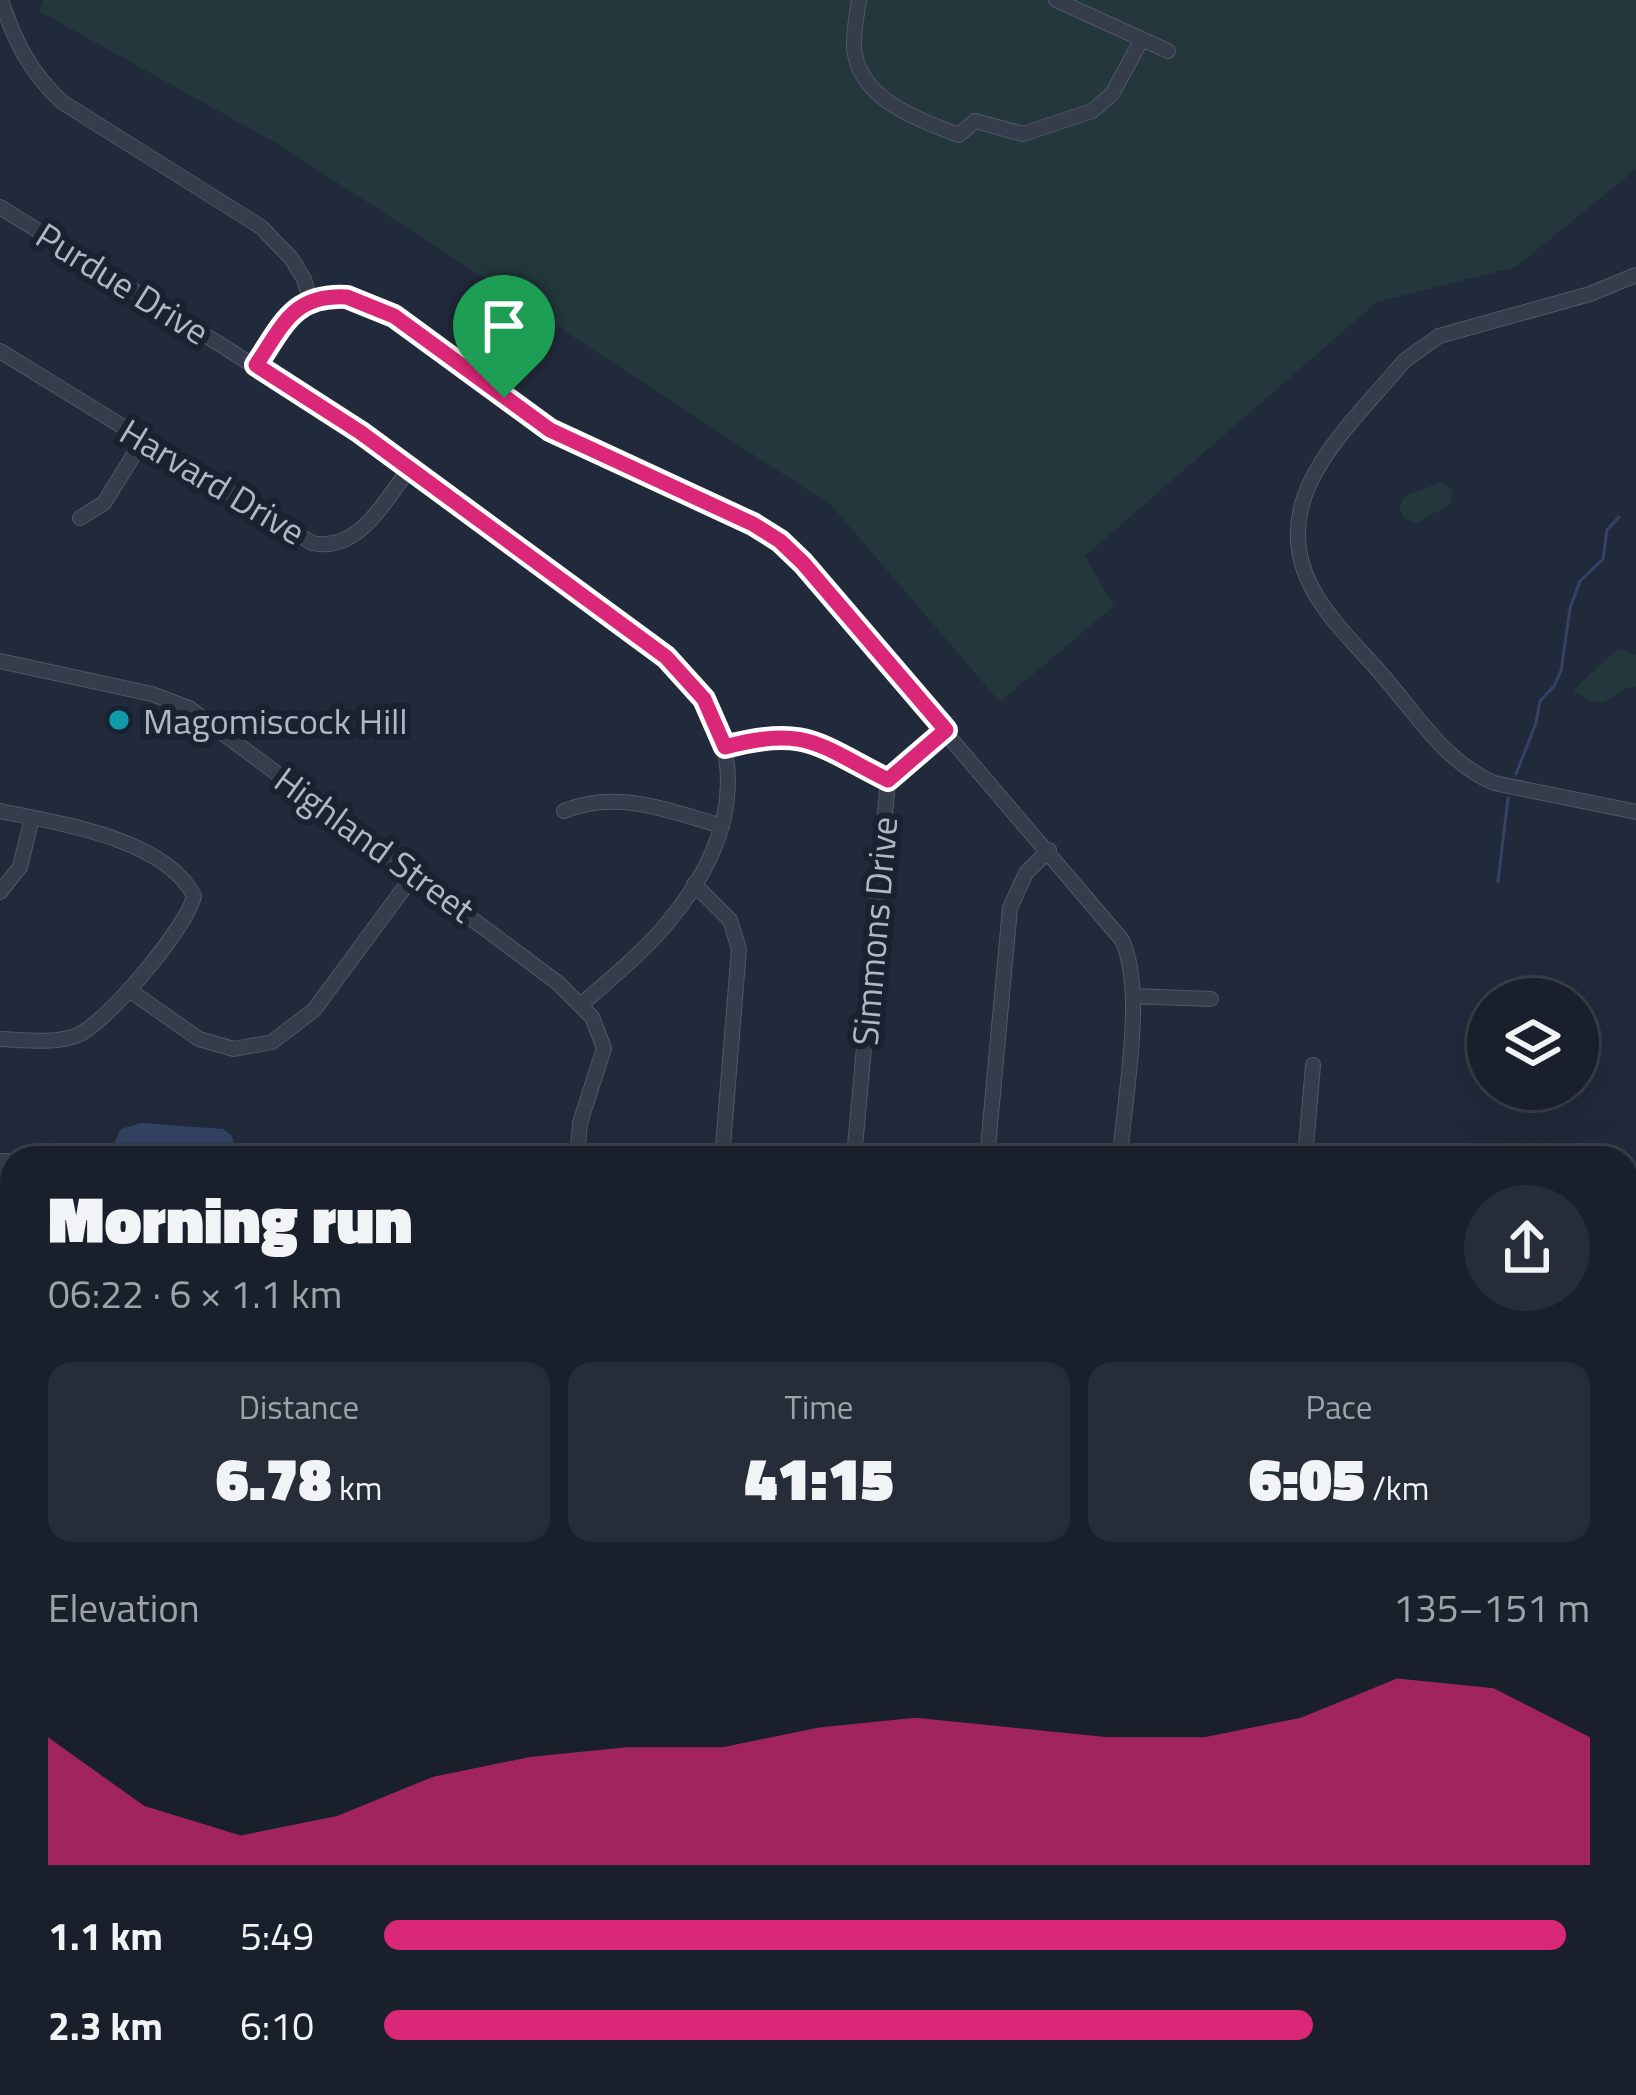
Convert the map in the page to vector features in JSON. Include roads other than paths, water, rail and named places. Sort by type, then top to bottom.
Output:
[{"type":"street","points":[[859,0],[854,51],[874,92],[910,116],[959,135],[975,121],[1023,134],[1092,111],[1112,94],[1142,39]]},
{"type":"street","points":[[1056,0],[1168,51]]},
{"type":"street","points":[[2,5],[21,53],[42,83],[62,102],[261,227],[291,257],[310,298]]},
{"type":"street","name":"Purdue Drive","points":[[0,207],[256,365],[410,468],[681,670],[710,710],[725,747],[729,790],[722,826],[694,884],[656,936],[582,1004]]},
{"type":"street","points":[[1636,275],[1590,294],[1439,336],[1420,347],[1314,471],[1301,496],[1298,522],[1298,550],[1316,596],[1451,756],[1494,783],[1636,812]]},
{"type":"street","points":[[256,365],[288,317],[310,298],[354,298],[384,310],[550,430],[774,536],[811,572],[1123,941],[1130,959],[1133,996],[1121,1146]]},
{"type":"street","name":"Harvard Drive","points":[[0,351],[298,537],[320,545],[358,533],[410,468]]},
{"type":"street","points":[[80,518],[104,503],[143,440]]},
{"type":"street","name":"Highland Street","points":[[0,661],[161,696],[185,706],[415,873],[582,1004]]},
{"type":"street","name":"Simmons Drive","points":[[855,1146],[888,780],[946,730]]},
{"type":"street","points":[[725,747],[796,736],[888,780]]},
{"type":"street","points":[[564,811],[596,802],[630,802],[722,826]]},
{"type":"street","points":[[0,811],[124,841],[193,891],[189,911],[102,1021],[76,1036],[0,1039]]},
{"type":"street","points":[[0,892],[20,866],[32,818]]},
{"type":"street","points":[[988,1146],[1010,908],[1022,879],[1049,850]]},
{"type":"street","points":[[129,990],[191,1035],[216,1045],[243,1049],[272,1042],[314,1010],[415,873]]},
{"type":"street","points":[[694,884],[725,914],[740,950],[723,1146]]},
{"type":"street","points":[[1133,996],[1211,999]]},
{"type":"street","points":[[578,1146],[580,1123],[604,1048],[598,1025],[582,1004]]},
{"type":"street","points":[[1306,1146],[1312,1065]]},
{"type":"water","points":[[141,1123],[223,1129],[232,1136],[234,1146],[112,1146],[121,1129]]},
{"type":"waterway","points":[[1516,774],[1540,701],[1561,671],[1570,608],[1580,581],[1603,559],[1607,530],[1619,517]]},
{"type":"waterway","points":[[1498,882],[1508,798]]},
{"type":"place","name":"Magomiscock Hill","points":[[119,720]]}]
